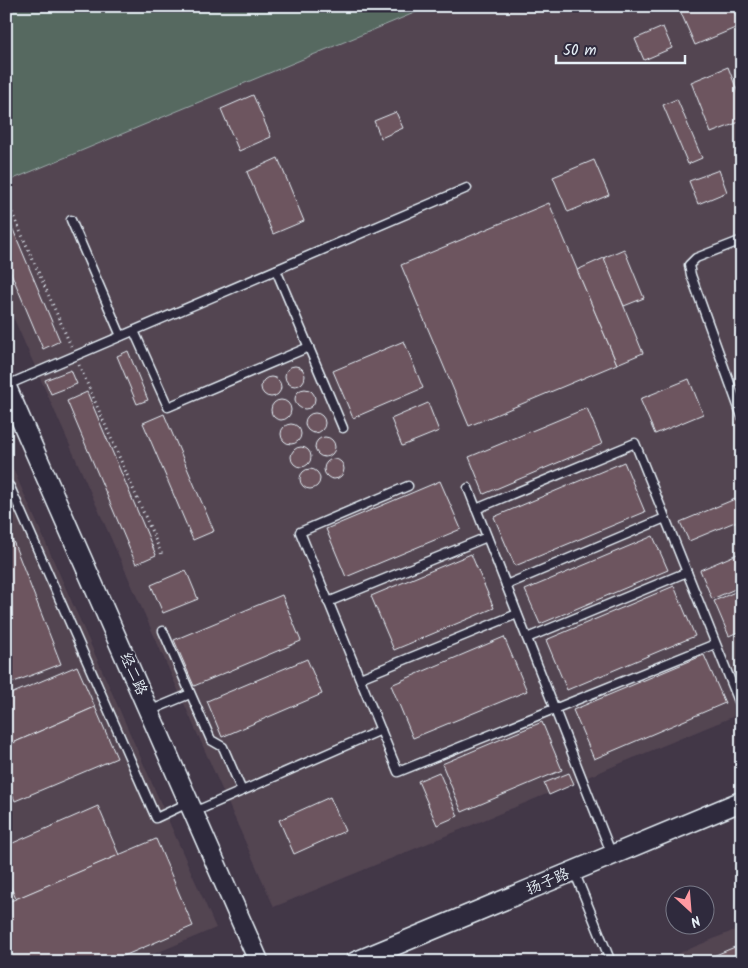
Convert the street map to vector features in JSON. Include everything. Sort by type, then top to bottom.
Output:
[{"type":"street","name":"经二路","points":[[6,386],[259,962]]},
{"type":"street","name":"扬子路","points":[[355,962],[742,801]]},
{"type":"lane","points":[[6,386],[467,188]]},
{"type":"lane","points":[[71,220],[121,336]]},
{"type":"lane","points":[[742,240],[696,258],[689,265],[742,417]]},
{"type":"lane","points":[[276,270],[343,428]]},
{"type":"lane","points":[[134,330],[168,407],[308,347]]},
{"type":"lane","points":[[476,509],[635,443],[740,704]]},
{"type":"lane","points":[[6,483],[10,487],[156,818],[242,791],[381,730]]},
{"type":"lane","points":[[408,486],[300,532],[398,772],[715,644]]},
{"type":"lane","points":[[468,488],[612,855]]},
{"type":"lane","points":[[506,585],[665,518]]},
{"type":"lane","points":[[328,602],[487,537]]},
{"type":"lane","points":[[527,638],[687,572]]},
{"type":"lane","points":[[360,678],[518,614]]},
{"type":"lane","points":[[163,631],[210,740],[223,747],[242,791]]},
{"type":"lane","points":[[149,711],[190,694]]},
{"type":"lane","points":[[574,871],[611,962]]},
{"type":"path","points":[[6,199],[162,555]]},
{"type":"shaded area","points":[[431,6],[742,6],[742,713],[274,907],[6,301],[6,182]]},
{"type":"shaded area","points":[[6,453],[216,928],[135,962],[6,962]]},
{"type":"shaded area","points":[[742,927],[742,962],[658,962]]},
{"type":"green space","points":[[6,6],[431,6],[6,182]]},
{"type":"building","points":[[678,6],[732,6],[740,26],[695,45]]},
{"type":"building","points":[[663,27],[672,48],[644,60],[635,39]]},
{"type":"building","points":[[728,67],[742,103],[742,121],[711,133],[691,82]]},
{"type":"building","points":[[253,95],[271,137],[239,151],[221,109]]},
{"type":"building","points":[[677,99],[702,158],[688,164],[663,105]]},
{"type":"building","points":[[396,112],[403,128],[381,138],[374,121]]},
{"type":"building","points":[[278,158],[304,221],[273,234],[247,172]]},
{"type":"building","points":[[594,160],[609,195],[568,212],[553,177]]},
{"type":"building","points":[[719,170],[727,192],[698,204],[689,181]]},
{"type":"building","points":[[549,203],[617,364],[469,426],[401,265]]},
{"type":"building","points":[[6,213],[60,341],[43,349],[6,261]]},
{"type":"building","points":[[624,249],[644,298],[624,306],[603,258]]},
{"type":"building","points":[[604,258],[643,353],[617,364],[577,270]]},
{"type":"building","points":[[404,341],[423,388],[353,418],[333,371]]},
{"type":"building","points":[[128,351],[148,400],[137,404],[117,356]]},
{"type":"building","points":[[295,366],[302,369],[305,376],[302,383],[295,386],[288,383],[285,376],[288,369]]},
{"type":"building","points":[[71,370],[77,384],[51,394],[45,380]]},
{"type":"building","points":[[271,377],[278,380],[281,387],[278,394],[271,397],[264,394],[261,387],[264,380]]},
{"type":"building","points":[[689,379],[703,414],[655,434],[640,399]]},
{"type":"building","points":[[305,389],[312,392],[315,399],[312,406],[305,409],[298,406],[295,399],[298,392]]},
{"type":"building","points":[[87,392],[156,555],[136,564],[67,401]]},
{"type":"building","points":[[281,400],[288,403],[291,410],[288,417],[281,420],[274,417],[271,410],[274,403]]},
{"type":"building","points":[[428,403],[439,431],[402,446],[391,419]]},
{"type":"building","points":[[587,408],[602,444],[484,494],[469,457]]},
{"type":"building","points":[[315,413],[322,416],[325,423],[322,430],[315,433],[308,430],[305,423],[308,416]]},
{"type":"building","points":[[164,414],[214,531],[193,540],[143,423]]},
{"type":"building","points":[[291,424],[298,427],[301,434],[298,441],[291,444],[284,441],[281,434],[284,427]]},
{"type":"building","points":[[325,437],[332,440],[335,447],[332,454],[325,457],[318,454],[315,447],[318,440]]},
{"type":"building","points":[[301,447],[308,450],[311,457],[308,464],[301,467],[294,464],[291,457],[294,450]]},
{"type":"building","points":[[334,459],[341,462],[344,469],[341,476],[334,479],[327,476],[324,469],[327,462]]},
{"type":"building","points":[[624,462],[645,512],[515,566],[494,517]]},
{"type":"building","points":[[310,469],[317,472],[320,479],[317,486],[310,489],[303,486],[300,479],[303,472]]},
{"type":"building","points":[[440,481],[461,529],[346,577],[326,529]]},
{"type":"building","points":[[735,499],[742,519],[689,541],[680,522]]},
{"type":"building","points":[[6,523],[61,664],[6,685]]},
{"type":"building","points":[[653,536],[668,570],[540,624],[525,590]]},
{"type":"building","points":[[742,552],[742,586],[712,599],[700,570]]},
{"type":"building","points":[[471,554],[494,608],[394,650],[371,596]]},
{"type":"building","points":[[186,570],[198,599],[163,613],[151,585]]},
{"type":"building","points":[[674,586],[695,636],[567,690],[546,640]]},
{"type":"building","points":[[742,589],[742,630],[729,636],[714,601]]},
{"type":"building","points":[[282,595],[301,641],[194,686],[174,640]]},
{"type":"building","points":[[504,637],[527,691],[413,738],[391,685]]},
{"type":"building","points":[[704,655],[725,703],[594,759],[573,710]]},
{"type":"building","points":[[307,659],[322,694],[222,737],[207,701]]},
{"type":"building","points":[[77,666],[95,707],[6,746],[6,696]]},
{"type":"building","points":[[95,707],[117,758],[15,801],[6,780],[6,746]]},
{"type":"building","points":[[542,722],[562,770],[462,812],[442,764]]},
{"type":"building","points":[[439,772],[458,816],[437,825],[418,781]]},
{"type":"building","points":[[569,773],[574,784],[549,795],[544,783]]},
{"type":"building","points":[[330,797],[345,831],[294,854],[279,820]]},
{"type":"building","points":[[98,806],[119,855],[16,899],[6,876],[6,846]]},
{"type":"building","points":[[156,839],[193,926],[110,962],[6,962],[6,903]]},
{"type":"building","points":[[742,944],[742,962],[699,962]]}]
